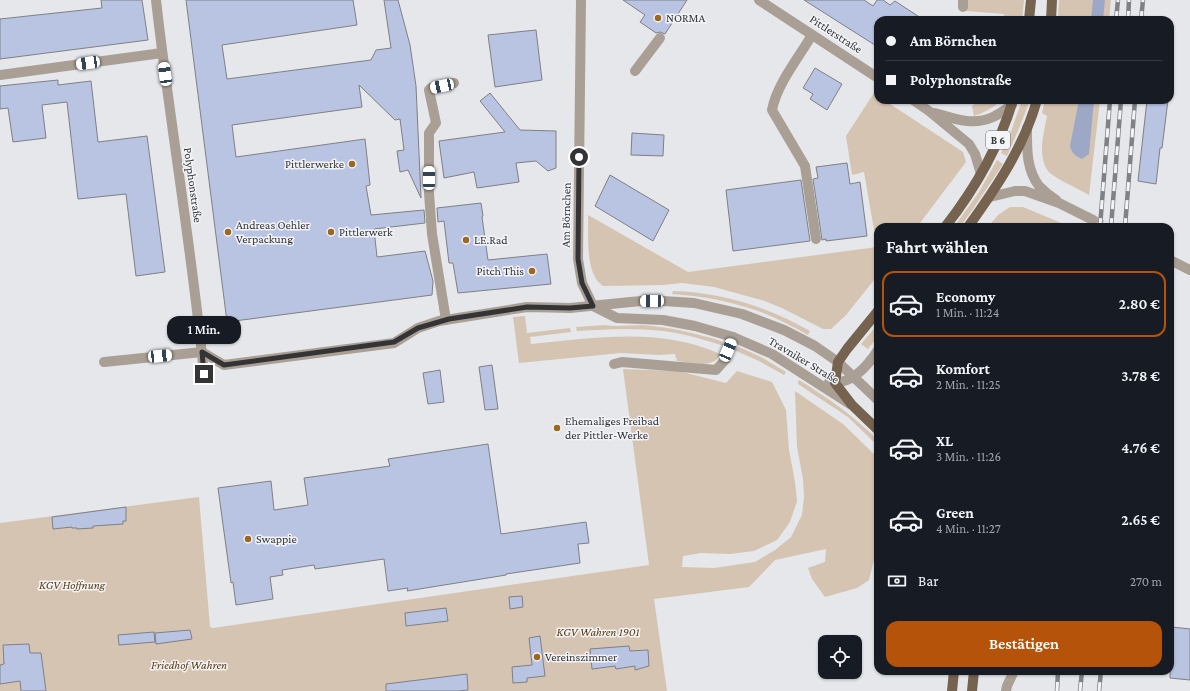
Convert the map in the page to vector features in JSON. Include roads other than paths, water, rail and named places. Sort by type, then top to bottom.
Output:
[{"type":"main road","points":[[1029,16],[1031,0]]},
{"type":"main road","points":[[1051,16],[1052,0]]},
{"type":"main road","name":"B 6","points":[[949,223],[981,174],[992,153],[1011,104]]},
{"type":"main road","name":"B 6","points":[[971,223],[990,197],[1010,162],[1028,127],[1036,104]]},
{"type":"main road","points":[[852,405],[835,383],[838,362],[874,316]]},
{"type":"main road","name":"Travniker Straße","points":[[852,405],[874,426]]},
{"type":"main road","points":[[952,691],[954,675]]},
{"type":"main road","points":[[972,691],[974,675]]},
{"type":"street","name":"Polyphonstraße","points":[[156,0],[204,374]]},
{"type":"street","name":"Am Börnchen","points":[[581,0],[578,259],[582,283],[593,306]]},
{"type":"street","name":"Pittlerstraße","points":[[759,0],[874,75]]},
{"type":"street","points":[[812,35],[784,81],[774,100],[772,110],[805,166],[816,239]]},
{"type":"street","points":[[635,71],[660,38]]},
{"type":"street","points":[[0,75],[162,53]]},
{"type":"street","points":[[446,320],[432,234],[429,193],[429,133],[436,123],[429,90],[431,88],[454,83]]},
{"type":"street","points":[[919,104],[969,144],[975,154],[981,174]]},
{"type":"street","points":[[929,111],[957,120],[969,122],[993,117],[1009,104]]},
{"type":"street","points":[[1028,127],[1028,156],[1034,178],[1040,187],[1059,203]]},
{"type":"street","points":[[990,197],[1010,192],[1025,191],[1059,203],[1093,220]]},
{"type":"street","points":[[1174,262],[1190,270]]},
{"type":"street","name":"Travniker Straße","points":[[593,306],[641,301],[663,301],[694,303],[742,314],[784,330],[815,346],[838,362],[874,396]]},
{"type":"street","points":[[104,362],[202,352],[224,365],[394,342],[418,328],[446,320],[527,307],[570,308],[593,306]]},
{"type":"street","name":"Travniker Straße","points":[[593,306],[618,318],[663,320],[696,326],[733,337],[772,354],[852,405]]},
{"type":"street","points":[[614,364],[622,362],[716,370],[724,360],[733,337]]},
{"type":"street","points":[[815,380],[835,383],[855,377],[869,364],[874,356]]},
{"type":"street","points":[[1006,691],[1012,675]]},
{"type":"water","points":[[1093,0],[1105,0],[1103,16],[1091,16]]},
{"type":"water","points":[[1078,104],[1094,104],[1089,154],[1082,159],[1077,157],[1070,146]]},
{"type":"tunnel","points":[[1093,220],[1099,223]]},
{"type":"railway","points":[[1116,16],[1118,0]]},
{"type":"railway","points":[[1128,16],[1129,0]]},
{"type":"railway","points":[[1141,16],[1143,0]]},
{"type":"railway","points":[[1100,223],[1110,104]]},
{"type":"railway","points":[[1111,223],[1121,104]]},
{"type":"railway","points":[[1125,223],[1135,104]]},
{"type":"railway","points":[[1057,691],[1058,675]]},
{"type":"railway","points":[[1080,691],[1082,675]]},
{"type":"railway","points":[[1099,691],[1101,675]]},
{"type":"place","name":"NORMA","points":[[658,18]]},
{"type":"place","name":"Pittlerwerke","points":[[352,164]]},
{"type":"place","name":"Andreas Oehler Verpackung","points":[[228,232]]},
{"type":"place","name":"Pittlerwerk","points":[[331,232]]},
{"type":"place","name":"LE.Rad","points":[[466,240]]},
{"type":"place","name":"Pitch This","points":[[532,271]]},
{"type":"place","name":"Ehemaliges Freibad der Pittler-Werke","points":[[557,428]]},
{"type":"place","name":"Swappie","points":[[248,539]]},
{"type":"place","name":"Vereinszimmer","points":[[537,657]]},
{"type":"park label","name":"KGV Hoffnung","points":[[72,585]]},
{"type":"park label","name":"KGV Wahren 1901","points":[[598,632]]},
{"type":"park label","name":"Friedhof Wahren","points":[[189,665]]}]
